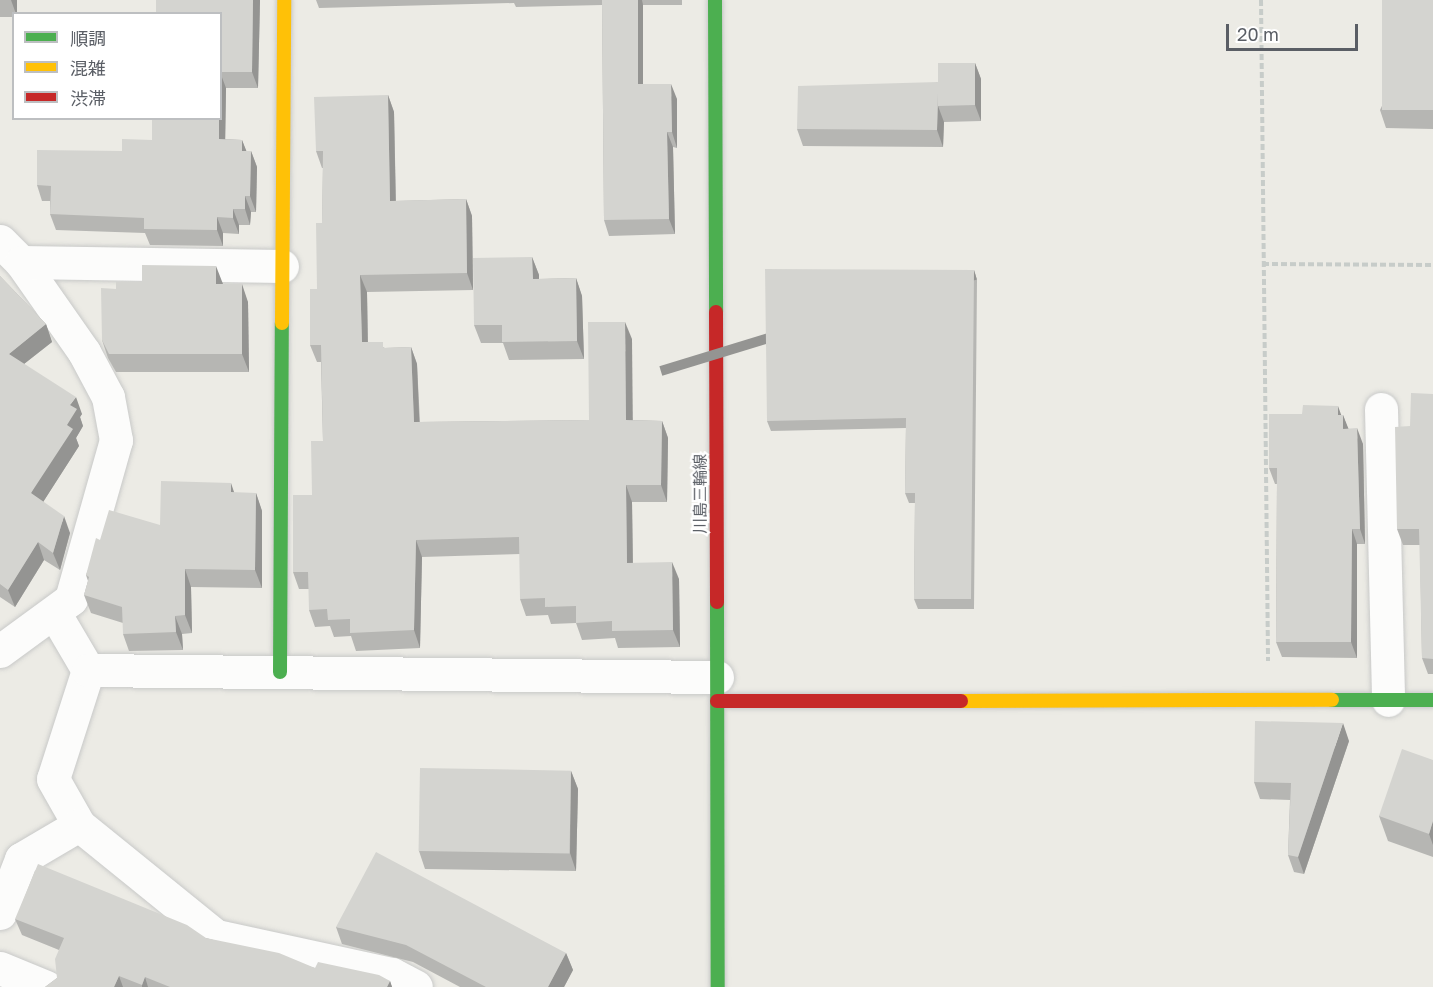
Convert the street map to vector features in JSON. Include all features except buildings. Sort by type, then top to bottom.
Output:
[{"type":"street","points":[[280,672],[284,0]]},
{"type":"street","name":"川島三輪線","points":[[715,0],[718,987]]},
{"type":"street","points":[[10,252],[282,266]]},
{"type":"street","points":[[0,651],[55,614],[71,598],[116,440],[108,397],[84,352],[10,252]]},
{"type":"street","points":[[1381,409],[1388,700]]},
{"type":"street","points":[[55,614],[88,670],[54,779],[79,825],[216,936],[392,974],[416,987]]},
{"type":"street","points":[[88,670],[280,672],[717,689],[1268,701],[1433,700]]},
{"type":"street","points":[[0,912],[21,858],[79,825]]},
{"type":"street","points":[[0,968],[46,987]]},
{"type":"path","points":[[1261,0],[1268,701]]},
{"type":"path","points":[[1263,264],[1433,265]]},
{"type":"traffic: fast","points":[[715,0],[716,312]]},
{"type":"traffic: fast","points":[[280,672],[282,323]]},
{"type":"traffic: fast","points":[[717,602],[718,987]]},
{"type":"traffic: fast","points":[[1332,700],[1433,700]]},
{"type":"traffic: slow","points":[[282,323],[284,0]]},
{"type":"traffic: slow","points":[[961,701],[1332,700]]},
{"type":"traffic: jam","points":[[716,312],[717,602]]},
{"type":"traffic: jam","points":[[717,701],[961,701]]}]
